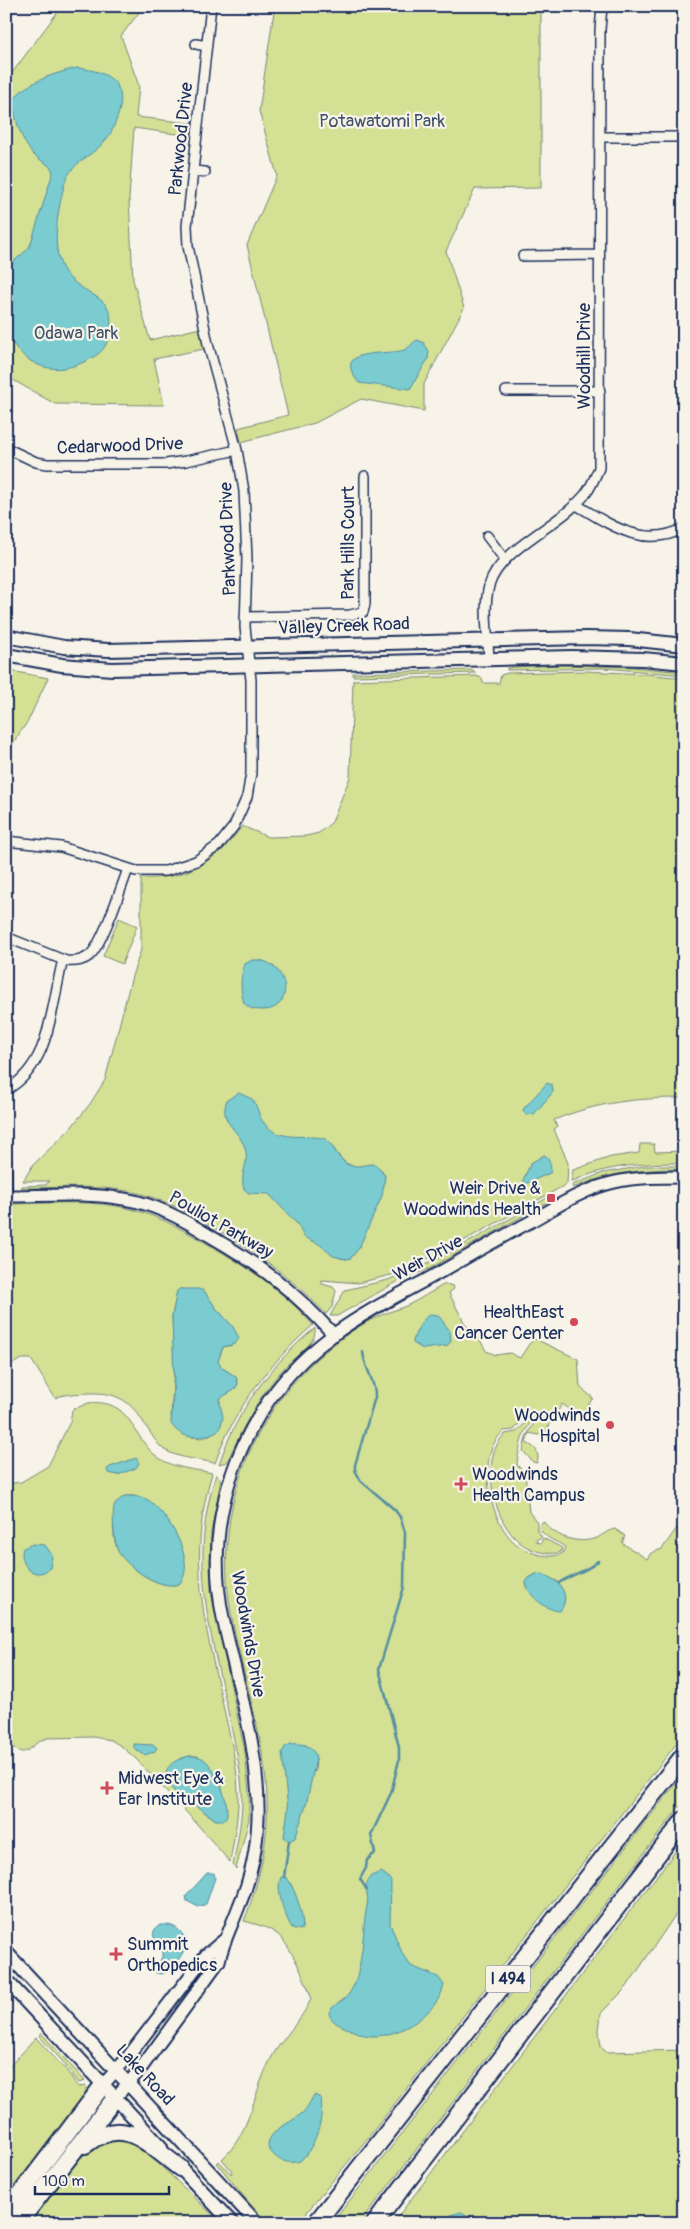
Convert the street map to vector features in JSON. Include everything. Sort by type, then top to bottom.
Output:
[{"type":"highway","name":"I 494","points":[[316,2223],[684,1755]]},
{"type":"highway","name":"I 494","points":[[376,2223],[684,1820]]},
{"type":"highway","points":[[6,2213],[103,2086]]},
{"type":"highway","points":[[18,2223],[115,2098]]},
{"type":"highway","points":[[66,2161],[100,2134],[116,2131],[135,2135],[180,2168]]},
{"type":"main road","name":"Valley Creek Road","points":[[6,636],[64,647],[108,650],[593,638],[629,639],[684,645]]},
{"type":"main road","name":"Valley Creek Road","points":[[6,655],[51,664],[102,669],[592,656],[684,663]]},
{"type":"main road","name":"Lake Road","points":[[6,1952],[257,2223]]},
{"type":"main road","name":"Lake Road","points":[[6,1980],[232,2223]]},
{"type":"street","name":"Parkwood Drive","points":[[6,841],[61,847],[128,869],[161,872],[190,864],[214,849],[234,826],[245,804],[250,779],[251,680],[245,617],[247,589],[246,514],[243,478],[208,344],[188,246],[187,226],[211,6]]},
{"type":"street","name":"Woodhill Drive","points":[[489,659],[489,588],[494,574],[506,560],[586,493],[599,468],[600,30],[602,6]]},
{"type":"street","points":[[196,44],[207,46]]},
{"type":"street","points":[[600,136],[684,137]]},
{"type":"street","points":[[194,171],[205,172]]},
{"type":"street","points":[[523,256],[600,255]]},
{"type":"street","points":[[506,391],[600,390]]},
{"type":"street","name":"Cedarwood Drive","points":[[6,448],[36,462],[47,464],[166,464],[237,450]]},
{"type":"street","name":"Park Hills Court","points":[[245,617],[350,615],[362,612],[365,604],[365,476]]},
{"type":"street","points":[[575,504],[613,527],[628,533],[655,537],[684,528]]},
{"type":"street","points":[[487,536],[506,560]]},
{"type":"street","points":[[6,937],[63,960],[73,962],[82,960],[94,951],[128,869]]},
{"type":"street","points":[[6,1090],[24,1076],[40,1053],[63,960]]},
{"type":"street","points":[[6,1148],[7,1196]]},
{"type":"street","name":"Weir Drive","points":[[334,1335],[389,1301],[580,1194],[626,1180],[684,1177]]},
{"type":"street","name":"Pouliot Parkway","points":[[7,1196],[114,1197],[165,1211],[203,1231],[266,1270],[295,1294],[334,1335]]},
{"type":"street","name":"Woodwinds Drive","points":[[115,2098],[219,1961],[224,1940],[241,1902],[252,1868],[257,1837],[258,1798],[253,1751],[219,1591],[218,1554],[222,1511],[238,1457],[262,1410],[296,1367],[334,1335]]},
{"type":"street","name":"Woodwinds Drive","points":[[103,2086],[206,1955],[224,1940]]},
{"type":"green space","name":"Odawa Park","points":[[62,6],[144,6],[121,36],[139,86],[136,117],[199,124],[197,137],[134,128],[129,199],[133,280],[150,340],[204,327],[209,348],[154,359],[164,405],[55,404],[6,376],[6,81]]},
{"type":"green space","name":"Potawatomi Park","points":[[218,6],[541,6],[541,188],[475,189],[446,251],[464,308],[424,384],[424,411],[361,399],[315,423],[241,442],[238,428],[288,415],[247,245],[277,175],[259,111],[274,11]]},
{"type":"green space","points":[[562,665],[632,667],[684,672],[684,675],[604,668],[507,670],[507,668],[513,667]]},
{"type":"green space","points":[[6,670],[48,678],[28,721],[6,753]]},
{"type":"green space","points":[[470,670],[476,673],[353,676],[353,673]]},
{"type":"green space","points":[[586,671],[684,678],[684,805],[682,813],[684,837],[684,1098],[618,1102],[586,1109],[554,1120],[557,1127],[554,1129],[568,1163],[567,1184],[456,1245],[395,1274],[358,1283],[322,1280],[322,1284],[333,1287],[336,1291],[332,1307],[326,1314],[301,1289],[262,1258],[207,1224],[163,1201],[115,1189],[88,1187],[21,1188],[22,1186],[46,1185],[49,1181],[23,1181],[33,1165],[70,1129],[90,1104],[105,1080],[132,976],[141,950],[141,878],[171,876],[198,866],[222,850],[242,826],[268,837],[306,836],[319,833],[332,822],[350,777],[353,680],[476,676],[482,678],[483,683],[499,683],[501,675],[508,673]],"holes":[[[326,1139],[346,1163],[355,1166],[377,1166],[385,1176],[351,1258],[347,1259],[337,1257],[325,1248]]]},
{"type":"green space","points":[[119,918],[137,926],[122,964],[103,956]]},
{"type":"green space","points":[[640,1144],[654,1144],[655,1152],[684,1151],[684,1163],[626,1166],[598,1172],[571,1182],[573,1170],[611,1157],[639,1153]]},
{"type":"green space","points":[[645,1166],[684,1166],[684,1169],[627,1172],[600,1178],[573,1188],[572,1185],[603,1173]]},
{"type":"green space","points":[[549,1197],[551,1200],[429,1269],[404,1278],[337,1316],[330,1316],[345,1290],[388,1280],[446,1255]]},
{"type":"green space","points":[[6,1204],[103,1204],[142,1212],[189,1233],[253,1272],[290,1301],[313,1325],[282,1355],[255,1388],[233,1423],[215,1463],[182,1457],[163,1449],[156,1442],[136,1411],[124,1400],[109,1394],[99,1393],[67,1394],[55,1398],[31,1359],[22,1359],[6,1367]],"holes":[[[179,1289],[204,1291],[233,1327],[233,1345],[223,1347],[218,1361],[221,1367],[236,1377],[238,1384],[234,1390],[220,1397],[220,1410],[210,1436],[201,1438],[187,1436],[171,1417],[174,1367],[172,1316]]]},
{"type":"green space","name":"Woodwinds Health Campus","points":[[445,1284],[453,1286],[454,1289],[449,1293],[465,1324],[479,1338],[486,1351],[496,1355],[510,1353],[520,1358],[529,1344],[535,1339],[578,1359],[580,1387],[593,1398],[580,1416],[562,1404],[545,1433],[539,1435],[529,1433],[526,1443],[536,1451],[538,1456],[537,1463],[533,1462],[523,1451],[526,1437],[534,1423],[532,1417],[522,1420],[514,1430],[504,1431],[495,1441],[490,1455],[488,1470],[489,1486],[497,1517],[513,1541],[533,1553],[555,1556],[563,1553],[565,1547],[547,1537],[541,1531],[539,1527],[543,1521],[560,1535],[582,1541],[597,1538],[615,1529],[625,1536],[622,1543],[647,1559],[651,1553],[662,1549],[684,1518],[684,1734],[371,2134],[298,2223],[265,2223],[217,2163],[219,2161],[231,2174],[232,2171],[222,2159],[240,2136],[266,2068],[273,2055],[300,2018],[311,1997],[297,1963],[282,1939],[270,1929],[244,1921],[255,1891],[265,1844],[267,1796],[257,1725],[230,1607],[227,1570],[228,1533],[234,1497],[245,1462],[261,1429],[281,1398],[305,1370],[333,1345],[357,1328],[377,1317],[411,1304]],"holes":[[[536,1574],[557,1581],[562,1590],[564,1603],[549,1607],[532,1595],[526,1584],[529,1578]],[[291,1744],[306,1745],[316,1759],[315,1772],[282,1758]]]},
{"type":"green space","points":[[315,1328],[313,1339],[285,1367],[259,1400],[227,1462],[219,1464],[235,1425],[257,1389],[284,1357]]},
{"type":"green space","points":[[88,1403],[103,1403],[114,1407],[123,1413],[150,1450],[159,1458],[178,1467],[212,1473],[200,1533],[199,1562],[201,1590],[210,1646],[236,1769],[237,1818],[230,1862],[136,1759],[111,1740],[93,1737],[47,1738],[23,1752],[13,1747],[6,1740],[6,1484],[21,1482],[48,1466],[70,1422],[72,1410]],"holes":[[[125,1496],[136,1496],[149,1501],[183,1579],[179,1584],[163,1584],[144,1576],[122,1557],[116,1544],[113,1529],[117,1506]],[[197,1756],[221,1783],[227,1815],[216,1820],[173,1790],[168,1784],[166,1776],[179,1759]]]},
{"type":"green space","points":[[530,1419],[518,1454],[517,1465],[525,1473],[529,1512],[537,1522],[537,1530],[542,1537],[537,1539],[536,1542],[541,1543],[543,1538],[562,1548],[561,1552],[558,1553],[546,1553],[535,1550],[519,1542],[507,1528],[495,1502],[491,1472],[492,1457],[497,1444],[505,1434],[516,1432]]},
{"type":"green space","points":[[216,1474],[221,1480],[211,1533],[211,1592],[245,1752],[249,1793],[249,1819],[236,1869],[233,1865],[241,1818],[241,1780],[214,1651],[205,1593],[203,1564],[208,1505]]},
{"type":"green space","points":[[684,1773],[684,1801],[360,2223],[332,2223]]},
{"type":"green space","points":[[684,1840],[684,1902],[626,1988],[601,2013],[599,2031],[601,2047],[606,2052],[684,2050],[684,2217],[680,2223],[393,2223]]},
{"type":"green space","points":[[41,2033],[85,2081],[79,2083],[39,2036]]},
{"type":"green space","points":[[36,2038],[67,2071],[78,2087],[86,2086],[86,2095],[6,2205],[6,2070]]},
{"type":"green space","points":[[108,2136],[137,2143],[221,2223],[28,2223],[80,2158]]},
{"type":"water","points":[[77,68],[100,73],[115,82],[121,98],[120,109],[107,139],[83,159],[67,177],[58,218],[57,249],[59,259],[68,276],[106,306],[110,314],[111,325],[108,339],[101,352],[78,364],[58,369],[39,365],[30,361],[22,354],[10,337],[5,318],[6,268],[28,249],[31,243],[53,172],[49,166],[33,154],[22,137],[13,103],[16,96],[23,90],[40,80]]},
{"type":"water","points":[[417,340],[423,342],[429,351],[428,359],[410,389],[359,383],[352,371],[351,363],[356,358],[374,353],[404,350]]},
{"type":"water","points":[[252,960],[264,961],[274,967],[281,975],[284,984],[284,994],[281,1002],[273,1008],[256,1010],[244,1003],[241,978],[245,964]]},
{"type":"water","points":[[547,1083],[552,1085],[553,1092],[534,1114],[526,1115],[523,1112],[524,1108]]},
{"type":"water","points":[[239,1093],[252,1099],[262,1120],[270,1129],[277,1133],[326,1139],[346,1163],[356,1166],[373,1164],[385,1176],[382,1196],[359,1248],[351,1258],[346,1259],[333,1256],[319,1244],[304,1237],[298,1225],[269,1194],[249,1193],[244,1189],[245,1148],[225,1115],[227,1100]]},
{"type":"water","points":[[544,1155],[550,1162],[550,1173],[525,1184],[523,1180],[531,1163]]},
{"type":"water","points":[[179,1289],[198,1289],[204,1291],[233,1327],[239,1338],[235,1344],[223,1347],[218,1361],[221,1367],[236,1377],[238,1384],[234,1390],[219,1399],[223,1417],[220,1429],[200,1437],[187,1436],[180,1433],[171,1423],[174,1379],[172,1316]]},
{"type":"water","points":[[430,1314],[438,1315],[450,1331],[451,1341],[447,1346],[423,1349],[413,1343],[419,1327]]},
{"type":"water","points":[[136,1458],[139,1463],[136,1468],[118,1475],[108,1473],[107,1469],[110,1467]]},
{"type":"water","points":[[125,1496],[140,1497],[148,1500],[164,1515],[171,1526],[183,1551],[185,1564],[184,1575],[179,1584],[163,1584],[146,1577],[130,1565],[119,1553],[113,1524],[113,1511],[120,1499]]},
{"type":"water","points":[[33,1544],[45,1545],[52,1555],[50,1568],[44,1572],[39,1573],[29,1570],[23,1560],[23,1548]]},
{"type":"water","points":[[536,1574],[549,1577],[560,1586],[565,1598],[560,1611],[544,1606],[530,1592],[526,1582]]},
{"type":"water","points":[[134,1744],[154,1745],[157,1748],[154,1752],[144,1755],[134,1748]]},
{"type":"water","points":[[291,1744],[308,1746],[313,1751],[316,1759],[306,1805],[295,1838],[289,1841],[284,1837],[288,1809],[282,1752],[285,1747]]},
{"type":"water","points":[[190,1756],[202,1758],[217,1777],[227,1806],[225,1820],[216,1820],[173,1790],[168,1783],[166,1772],[168,1767],[177,1760]]},
{"type":"water","points":[[381,1872],[391,1881],[390,1924],[403,1955],[411,1966],[438,1977],[444,1985],[434,2005],[426,2014],[406,2028],[383,2035],[372,2036],[338,2024],[331,2019],[329,2013],[332,2008],[348,1995],[354,1984],[359,1967],[368,1901],[366,1888],[371,1876]]},
{"type":"water","points":[[207,1873],[214,1873],[215,1878],[206,1904],[198,1907],[187,1901],[186,1896]]},
{"type":"water","points":[[281,1877],[287,1878],[296,1896],[301,1912],[301,1930],[292,1928],[286,1917],[279,1889]]},
{"type":"water","points":[[160,1925],[173,1926],[182,1933],[187,1941],[178,1960],[170,1969],[162,1974],[156,1973],[155,1970],[162,1957],[162,1950],[153,1934]]},
{"type":"water","points":[[314,2095],[321,2098],[322,2106],[318,2132],[310,2148],[300,2161],[286,2162],[281,2160],[268,2147],[271,2136],[302,2113]]},
{"type":"water","points":[[461,2212],[474,2219],[476,2223],[445,2223],[451,2215]]},
{"type":"waterway","points":[[363,1352],[365,1364],[374,1385],[375,1397],[355,1470],[361,1481],[395,1510],[400,1517],[405,1532],[404,1587],[379,1669],[399,1747],[399,1760],[391,1793],[371,1835],[375,1853],[367,1860],[366,1868],[360,1879],[367,1890]]},
{"type":"waterway","points":[[559,1583],[598,1561]]},
{"type":"waterway","points":[[284,1877],[289,1841]]},
{"type":"place","name":"Weir Drive & Woodwinds Health","points":[[551,1198]]},
{"type":"place","name":"HealthEast Cancer Center","points":[[574,1322]]},
{"type":"place","name":"Woodwinds Hospital","points":[[610,1425]]},
{"type":"place","name":"Woodwinds Health Campus","points":[[461,1484]]},
{"type":"place","name":"Midwest Eye & Ear Institute","points":[[107,1788]]},
{"type":"place","name":"Summit Orthopedics","points":[[116,1954]]}]
